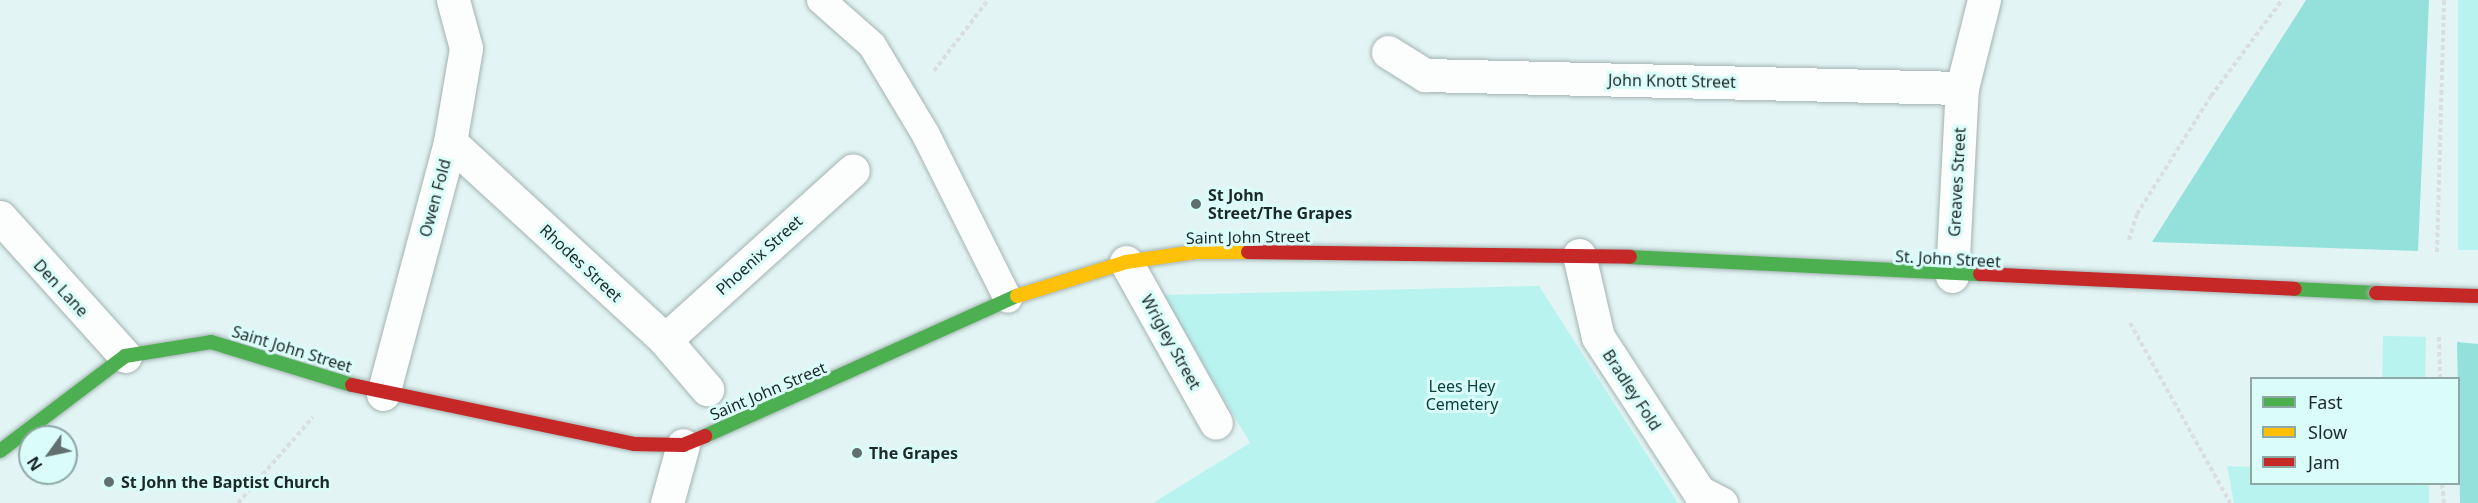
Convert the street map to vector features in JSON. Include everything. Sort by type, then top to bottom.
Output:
[{"type":"street","name":"Owen Fold","points":[[383,394],[450,142],[466,48],[453,0]]},
{"type":"street","name":"Greaves Street","points":[[1952,276],[1962,88],[1984,0]]},
{"type":"street","name":"John Knott Street","points":[[1388,52],[1425,75],[1962,88]]},
{"type":"street","name":"Rhodes Street","points":[[450,142],[665,340],[706,389]]},
{"type":"street","name":"Phoenix Street","points":[[665,340],[853,170]]},
{"type":"street","name":"Den Lane","points":[[0,217],[125,356]]},
{"type":"street","name":"Saint John Street","points":[[125,356],[211,342],[383,394],[634,444],[683,445],[868,367],[1008,299],[1126,262],[1195,252],[1416,253]]},
{"type":"street","name":"St. John Street","points":[[1416,253],[1579,255],[1952,276],[2478,296]]},
{"type":"street","name":"Bradley Fold","points":[[1579,255],[1598,337],[1699,492],[1721,503]]},
{"type":"street","name":"Wrigley Street","points":[[1126,262],[1216,423]]},
{"type":"street","points":[[0,451],[125,356]]},
{"type":"street","points":[[667,503],[683,445]]},
{"type":"lane","points":[[821,0],[872,45],[908,106],[1008,299]]},
{"type":"path","points":[[908,106],[988,0]]},
{"type":"path","points":[[2438,260],[2444,0]]},
{"type":"path","points":[[2439,326],[2440,377]]},
{"type":"path","points":[[238,503],[309,426],[332,378]]},
{"type":"path","points":[[2442,485],[2444,503]]},
{"type":"green space","points":[[2458,0],[2478,0],[2478,250],[2458,250]]},
{"type":"green space","name":"Lees Hey Cemetery","points":[[1539,286],[1678,503],[1153,503],[1250,443],[1163,295]]},
{"type":"green space","points":[[2383,336],[2426,337],[2425,377],[2382,377]]},
{"type":"green space","points":[[2227,466],[2250,467],[2250,485],[2429,485],[2429,503],[2234,503]]},
{"type":"shaded area","points":[[2306,0],[2429,0],[2418,251],[2152,242]]},
{"type":"shaded area","points":[[2457,342],[2478,344],[2478,503],[2460,503],[2460,377],[2458,377]]},
{"type":"traffic: fast","points":[[1630,257],[1980,274]]},
{"type":"traffic: fast","points":[[2295,289],[2376,293]]},
{"type":"traffic: fast","points":[[705,436],[1017,296]]},
{"type":"traffic: fast","points":[[0,451],[125,356],[211,342],[352,385]]},
{"type":"traffic: slow","points":[[1017,296],[1126,262],[1195,252],[1248,252]]},
{"type":"traffic: jam","points":[[1248,252],[1630,257]]},
{"type":"traffic: jam","points":[[1980,274],[2295,289]]},
{"type":"traffic: jam","points":[[2376,293],[2478,296]]},
{"type":"traffic: jam","points":[[352,385],[634,444],[683,445],[705,436]]},
{"type":"place","name":"St John Street/The Grapes","points":[[1196,204]]},
{"type":"place","name":"The Grapes","points":[[857,453]]},
{"type":"place","name":"St John the Baptist Church","points":[[109,482]]}]
